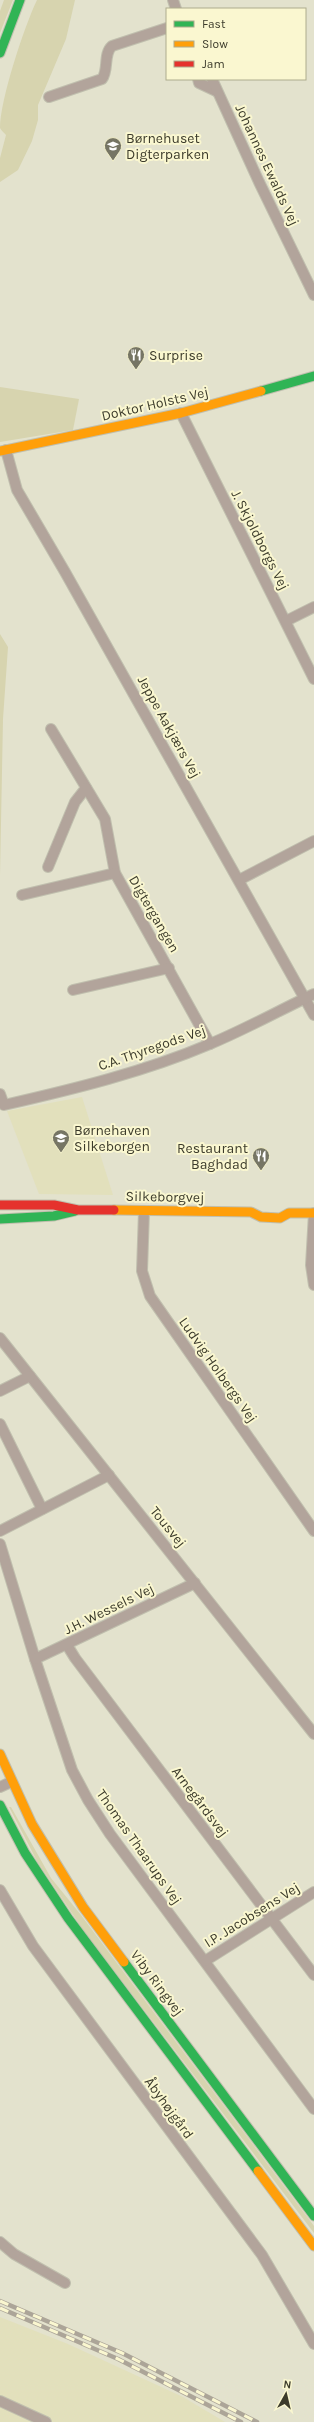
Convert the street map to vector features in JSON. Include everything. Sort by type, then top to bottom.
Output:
[{"type":"main road","points":[[0,52],[20,0]]},
{"type":"main road","name":"Doktor Holsts Vej","points":[[3,451],[182,414],[314,376]]},
{"type":"main road","name":"Silkeborgvej","points":[[0,1205],[54,1205],[78,1210],[251,1212],[261,1217],[280,1218],[289,1213],[314,1213]]},
{"type":"main road","name":"Silkeborgvej","points":[[251,1212],[261,1207]]},
{"type":"main road","points":[[280,1207],[289,1213]]},
{"type":"main road","name":"Silkeborgvej","points":[[0,1219],[54,1216],[78,1210]]},
{"type":"main road","name":"Viby Ringvej","points":[[0,1754],[11,1782],[43,1843],[83,1907],[314,2216]]},
{"type":"main road","points":[[0,1805],[25,1853],[68,1918],[314,2246]]},
{"type":"street","points":[[49,97],[102,80],[106,72],[108,51],[112,46],[166,28]]},
{"type":"street","points":[[198,80],[199,83],[216,91]]},
{"type":"street","name":"Johannes Ewalds Vej","points":[[212,80],[216,91],[313,292]]},
{"type":"street","name":"J. Skjoldborgs Vej","points":[[182,414],[314,679]]},
{"type":"street","name":"Jeppe Aakjærs Vej","points":[[3,451],[17,490],[239,880],[309,996],[314,1015]]},
{"type":"street","points":[[286,621],[314,607]]},
{"type":"street","name":"Digtergangen","points":[[51,729],[105,819],[115,873],[210,1044]]},
{"type":"street","points":[[48,867],[75,802],[86,788]]},
{"type":"street","points":[[239,880],[314,841]]},
{"type":"street","name":"Digtergangen","points":[[22,895],[115,873]]},
{"type":"street","name":"Digtergangen","points":[[73,990],[169,968]]},
{"type":"street","name":"C.A. Thyregods Vej","points":[[0,1094],[4,1105],[76,1089],[143,1069],[210,1044],[309,996]]},
{"type":"street","name":"Ludvig Holbergs Vej","points":[[144,1211],[142,1271],[150,1296],[314,1531]]},
{"type":"street","points":[[314,1213],[311,1264],[314,1285]]},
{"type":"street","name":"Tousvej","points":[[0,1338],[314,1734]]},
{"type":"street","points":[[0,1391],[30,1376]]},
{"type":"street","points":[[0,1424],[42,1509]]},
{"type":"street","points":[[0,1531],[109,1475]]},
{"type":"street","name":"Thomas Thaarups Vej","points":[[0,1544],[35,1659],[65,1749],[88,1800],[110,1834],[314,2109]]},
{"type":"street","name":"J.H. Wessels Vej","points":[[35,1659],[195,1583]]},
{"type":"street","name":"Arnegårdsvej","points":[[67,1645],[74,1658],[314,1975]]},
{"type":"street","points":[[0,1787],[11,1782]]},
{"type":"street","name":"Åbyhøjgård","points":[[0,1890],[33,1946],[262,2255],[314,2344]]},
{"type":"street","name":"I.P. Jacobsens Vej","points":[[205,1961],[314,1892]]},
{"type":"street","points":[[0,2242],[14,2254],[65,2284]]},
{"type":"street","points":[[0,2401],[46,2422]]},
{"type":"shaded area","points":[[4,0],[13,0],[0,33],[0,11]]},
{"type":"shaded area","points":[[37,0],[75,0],[66,39],[38,105],[38,120],[32,141],[18,170],[0,182],[0,158],[6,135],[0,128],[4,100],[20,45]]},
{"type":"shaded area","points":[[0,387],[79,399],[73,430],[0,442]]},
{"type":"shaded area","points":[[0,634],[8,647],[3,719],[0,876]]},
{"type":"shaded area","name":"Børnehaven Silkeborgen","points":[[82,1097],[113,1195],[39,1194],[7,1111]]},
{"type":"shaded area","points":[[9,1807],[11,1807],[51,1878],[81,1915],[314,2226],[314,2233],[84,1931],[37,1861]]},
{"type":"shaded area","points":[[0,2317],[68,2344],[183,2397],[225,2422],[0,2422]]},
{"type":"railway","points":[[0,2301],[122,2353],[257,2422]]},
{"type":"railway","points":[[0,2308],[118,2359],[241,2422]]},
{"type":"traffic: fast","points":[[0,53],[20,0]]},
{"type":"traffic: fast","points":[[261,391],[314,376]]},
{"type":"traffic: fast","points":[[0,1219],[54,1216],[75,1211]]},
{"type":"traffic: fast","points":[[0,1805],[25,1853],[68,1918],[258,2171]]},
{"type":"traffic: fast","points":[[124,1962],[314,2216]]},
{"type":"traffic: slow","points":[[0,451],[181,413],[261,391]]},
{"type":"traffic: slow","points":[[114,1210],[251,1212],[261,1217],[280,1218],[289,1213],[314,1213]]},
{"type":"traffic: slow","points":[[0,1754],[32,1824],[83,1907],[124,1962]]},
{"type":"traffic: slow","points":[[258,2171],[314,2246]]},
{"type":"traffic: jam","points":[[0,1205],[54,1205],[78,1210],[114,1210]]},
{"type":"place","name":"Børnehuset Digterparken","points":[[113,161]]},
{"type":"place","name":"Surprise","points":[[136,370]]},
{"type":"place","name":"Børnehaven Silkeborgen","points":[[61,1153]]},
{"type":"place","name":"Restaurant Baghdad","points":[[261,1171]]}]
